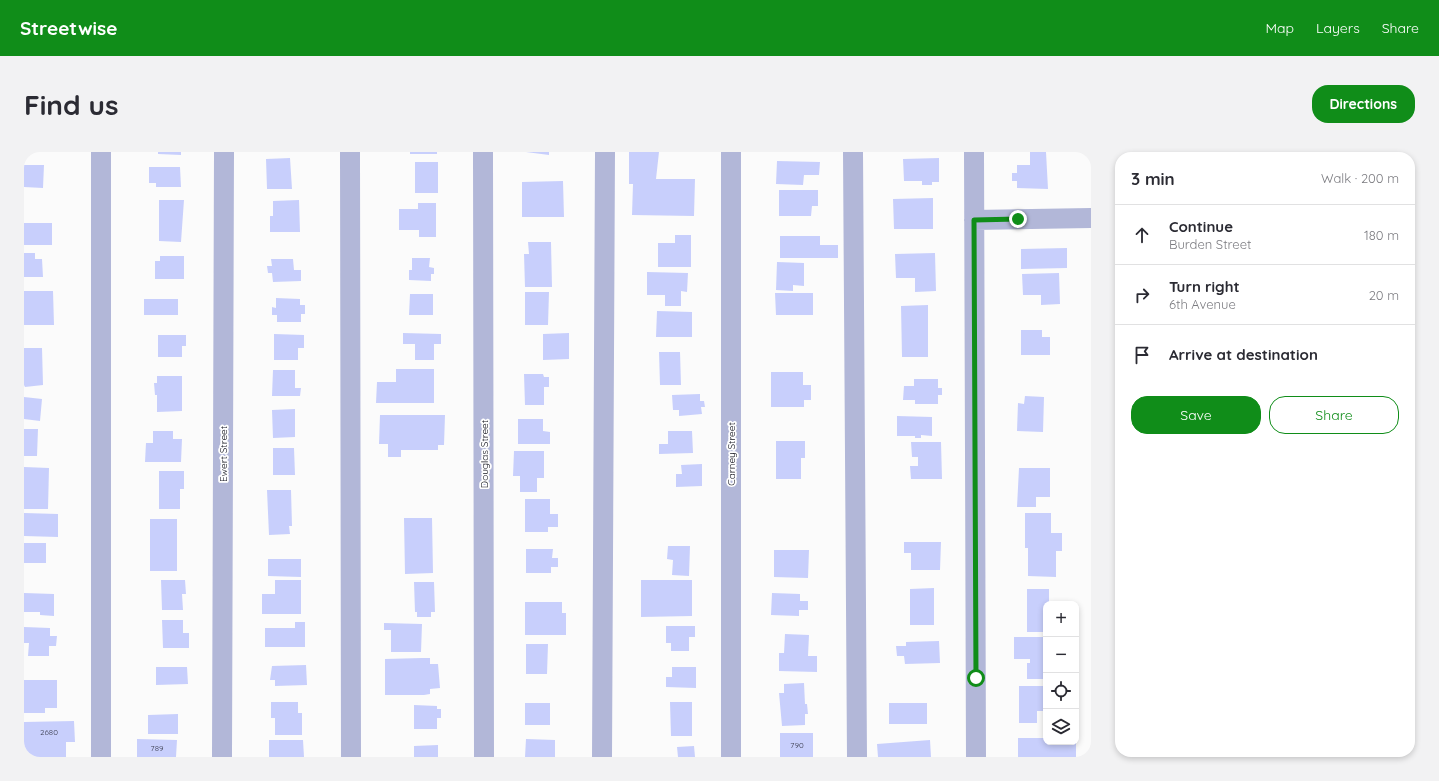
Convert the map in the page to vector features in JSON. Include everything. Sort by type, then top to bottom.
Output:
[{"type":"street","points":[[101,152],[101,757]]},
{"type":"street","name":"Ewert Street","points":[[222,757],[224,152]]},
{"type":"street","points":[[350,152],[351,757]]},
{"type":"street","name":"Douglas Street","points":[[483,152],[484,757]]},
{"type":"street","points":[[602,757],[605,152]]},
{"type":"street","name":"Carney Street","points":[[731,152],[731,757]]},
{"type":"street","points":[[853,152],[857,757]]},
{"type":"street","points":[[974,152],[976,757]]},
{"type":"street","points":[[974,220],[1091,218]]},
{"type":"building","points":[[158,152],[181,152],[181,155],[158,154]]},
{"type":"building","points":[[410,152],[437,152],[437,154],[410,154]]},
{"type":"building","points":[[526,152],[549,152],[549,155]]},
{"type":"building","points":[[629,152],[659,152],[656,179],[695,179],[694,216],[632,215],[633,184],[629,184]]},
{"type":"building","points":[[1030,152],[1046,152],[1048,189],[1017,188],[1017,181],[1012,181],[1012,173],[1017,173],[1017,165],[1030,165]]},
{"type":"building","points":[[290,158],[292,189],[267,189],[266,159]]},
{"type":"building","points":[[939,158],[939,182],[932,182],[932,185],[922,185],[922,181],[904,181],[903,159]]},
{"type":"building","points":[[777,161],[820,162],[819,175],[804,175],[803,185],[776,184]]},
{"type":"building","points":[[415,162],[438,162],[438,193],[415,193]]},
{"type":"building","points":[[24,165],[44,165],[43,188],[24,187]]},
{"type":"building","points":[[149,167],[180,167],[181,187],[156,187],[156,183],[149,183]]},
{"type":"building","points":[[563,181],[564,217],[522,217],[522,182]]},
{"type":"building","points":[[779,190],[818,190],[818,206],[812,206],[811,216],[779,216]]},
{"type":"building","points":[[933,198],[933,229],[894,229],[893,199]]},
{"type":"building","points":[[159,200],[184,200],[181,242],[159,241]]},
{"type":"building","points":[[299,200],[300,232],[270,232],[270,216],[273,216],[273,201]]},
{"type":"building","points":[[418,203],[436,203],[436,237],[419,237],[419,230],[399,230],[399,209],[418,209]]},
{"type":"building","points":[[24,223],[52,223],[52,245],[24,245]]},
{"type":"building","points":[[675,235],[691,235],[691,267],[658,267],[658,243],[675,243]]},
{"type":"building","points":[[780,236],[820,236],[820,245],[838,245],[838,258],[780,258]]},
{"type":"building","points":[[528,242],[551,242],[552,287],[525,287],[524,254],[529,254]]},
{"type":"building","points":[[1067,248],[1067,268],[1021,269],[1021,249]]},
{"type":"building","points":[[24,253],[35,253],[35,259],[42,259],[43,277],[24,277]]},
{"type":"building","points":[[935,253],[936,291],[915,292],[915,278],[896,278],[895,254]]},
{"type":"building","points":[[160,256],[184,256],[184,279],[155,279],[155,261],[160,261]]},
{"type":"building","points":[[412,258],[430,258],[429,267],[434,268],[434,274],[431,274],[431,281],[409,280],[409,270],[412,270]]},
{"type":"building","points":[[271,259],[293,259],[294,270],[301,270],[301,281],[273,282],[272,273],[268,273],[267,266],[272,266]]},
{"type":"building","points":[[777,262],[804,263],[804,286],[793,285],[793,291],[776,290]]},
{"type":"building","points":[[647,272],[688,273],[687,292],[681,291],[681,306],[665,306],[665,295],[647,295]]},
{"type":"building","points":[[1059,273],[1060,304],[1041,305],[1041,295],[1023,295],[1022,274]]},
{"type":"building","points":[[24,291],[53,291],[54,325],[24,325]]},
{"type":"building","points":[[525,292],[549,292],[548,325],[525,325]]},
{"type":"building","points":[[775,293],[813,293],[813,315],[776,315]]},
{"type":"building","points":[[410,294],[433,294],[433,315],[409,315]]},
{"type":"building","points":[[276,298],[300,299],[300,305],[305,305],[305,314],[301,314],[301,322],[277,322],[277,315],[272,315],[272,307],[276,308]]},
{"type":"building","points":[[144,299],[178,299],[178,315],[144,315]]},
{"type":"building","points":[[928,305],[928,357],[902,357],[901,306]]},
{"type":"building","points":[[657,311],[692,312],[692,337],[656,337]]},
{"type":"building","points":[[1021,330],[1042,330],[1042,337],[1050,337],[1050,355],[1021,355]]},
{"type":"building","points":[[403,333],[441,334],[441,344],[434,344],[434,360],[415,360],[415,344],[403,344]]},
{"type":"building","points":[[569,333],[569,359],[543,360],[543,334]]},
{"type":"building","points":[[274,334],[304,335],[304,348],[298,348],[298,360],[274,360]]},
{"type":"building","points":[[158,335],[186,335],[186,346],[182,346],[182,357],[158,357]]},
{"type":"building","points":[[24,348],[42,348],[43,385],[25,387]]},
{"type":"building","points":[[659,352],[680,352],[681,385],[660,385]]},
{"type":"building","points":[[396,369],[434,369],[434,403],[376,403],[377,382],[396,382]]},
{"type":"building","points":[[273,370],[295,370],[295,388],[301,388],[300,396],[272,396]]},
{"type":"building","points":[[771,372],[803,372],[803,385],[811,385],[811,400],[804,400],[804,407],[771,407]]},
{"type":"building","points":[[524,374],[543,374],[544,377],[549,377],[549,387],[544,387],[544,405],[525,405]]},
{"type":"building","points":[[157,376],[182,376],[182,411],[157,412],[157,395],[155,395],[154,383],[157,383]]},
{"type":"building","points":[[914,379],[938,379],[938,388],[942,388],[942,395],[938,395],[938,404],[915,404],[915,400],[903,400],[904,386],[914,386]]},
{"type":"building","points":[[700,394],[700,401],[704,401],[705,407],[701,407],[702,414],[679,416],[679,410],[673,410],[672,395]]},
{"type":"building","points":[[1025,396],[1044,397],[1043,432],[1017,431],[1018,403],[1024,404]]},
{"type":"building","points":[[24,397],[42,399],[40,421],[24,419]]},
{"type":"building","points":[[295,409],[295,437],[273,438],[272,410]]},
{"type":"building","points":[[380,415],[445,415],[444,445],[438,445],[438,450],[401,450],[401,457],[388,457],[388,444],[379,444]]},
{"type":"building","points":[[897,416],[932,417],[932,436],[921,435],[921,438],[915,438],[915,436],[897,436]]},
{"type":"building","points":[[518,419],[543,419],[543,431],[550,432],[550,444],[518,444]]},
{"type":"building","points":[[24,429],[38,429],[37,456],[24,456]]},
{"type":"building","points":[[153,431],[173,431],[173,439],[182,439],[181,462],[145,462],[146,443],[153,443]]},
{"type":"building","points":[[668,431],[692,431],[693,453],[659,454],[659,444],[668,444]]},
{"type":"building","points":[[776,441],[805,441],[805,458],[801,458],[801,479],[776,479]]},
{"type":"building","points":[[911,442],[941,442],[942,479],[911,479],[910,466],[918,466],[918,457],[912,457]]},
{"type":"building","points":[[273,448],[294,448],[295,475],[273,475]]},
{"type":"building","points":[[514,451],[544,451],[544,478],[537,478],[537,492],[520,492],[520,476],[513,476]]},
{"type":"building","points":[[702,464],[702,486],[676,487],[676,474],[682,474],[681,465]]},
{"type":"building","points":[[24,467],[49,468],[48,509],[24,509]]},
{"type":"building","points":[[1019,468],[1050,468],[1050,497],[1036,497],[1036,507],[1017,507]]},
{"type":"building","points":[[159,471],[184,471],[184,489],[180,489],[180,509],[159,509]]},
{"type":"building","points":[[267,490],[291,490],[292,526],[289,526],[290,534],[269,535]]},
{"type":"building","points":[[525,499],[550,499],[550,514],[558,514],[558,527],[548,527],[548,532],[525,532]]},
{"type":"building","points":[[24,513],[58,514],[58,537],[24,536]]},
{"type":"building","points":[[1025,513],[1051,513],[1051,533],[1062,533],[1062,551],[1056,551],[1056,577],[1028,576],[1028,548],[1025,548]]},
{"type":"building","points":[[404,518],[432,518],[433,573],[405,574]]},
{"type":"building","points":[[150,519],[177,519],[177,571],[150,571]]},
{"type":"building","points":[[904,542],[941,542],[940,570],[911,570],[911,553],[904,553]]},
{"type":"building","points":[[24,543],[46,543],[46,563],[24,563]]},
{"type":"building","points":[[668,546],[690,546],[689,576],[672,575],[673,560],[667,559]]},
{"type":"building","points":[[526,549],[553,549],[552,558],[558,558],[558,567],[551,567],[551,573],[526,573]]},
{"type":"building","points":[[774,550],[809,550],[808,578],[774,577]]},
{"type":"building","points":[[268,559],[301,559],[301,577],[268,576]]},
{"type":"building","points":[[161,580],[185,580],[186,594],[182,594],[183,610],[162,610]]},
{"type":"building","points":[[275,580],[301,580],[301,614],[262,614],[262,594],[275,594]]},
{"type":"building","points":[[641,580],[692,580],[692,616],[641,617]]},
{"type":"building","points":[[414,582],[434,582],[435,612],[431,612],[431,617],[417,617],[417,612],[415,612]]},
{"type":"building","points":[[934,588],[934,625],[910,625],[910,589]]},
{"type":"building","points":[[1027,589],[1049,589],[1049,601],[1043,601],[1043,632],[1027,632]]},
{"type":"building","points":[[24,593],[54,594],[54,616],[40,615],[40,612],[24,612]]},
{"type":"building","points":[[772,593],[800,594],[800,601],[808,601],[808,610],[799,610],[799,616],[771,615]]},
{"type":"building","points":[[525,602],[562,602],[562,613],[566,613],[566,635],[525,635]]},
{"type":"building","points":[[162,620],[183,620],[183,633],[189,633],[189,648],[163,648]]},
{"type":"building","points":[[295,622],[305,622],[305,647],[265,647],[265,628],[295,628]]},
{"type":"building","points":[[384,623],[422,624],[421,652],[391,652],[391,630],[384,630]]},
{"type":"building","points":[[666,626],[695,626],[695,637],[689,637],[689,651],[671,651],[671,643],[666,643]]},
{"type":"building","points":[[24,627],[50,628],[50,636],[57,636],[56,646],[49,646],[49,656],[28,656],[29,643],[24,643]]},
{"type":"building","points":[[785,634],[809,635],[808,656],[817,656],[817,672],[779,671],[779,653],[784,653]]},
{"type":"building","points":[[1014,637],[1043,637],[1043,679],[1027,679],[1027,663],[1030,663],[1030,659],[1014,659]]},
{"type":"building","points":[[939,641],[940,663],[905,664],[904,656],[897,656],[896,646],[906,646],[906,642]]},
{"type":"building","points":[[526,644],[548,644],[547,674],[526,674]]},
{"type":"building","points":[[430,658],[430,664],[438,664],[440,688],[430,689],[430,694],[424,695],[385,695],[385,659]]},
{"type":"building","points":[[306,665],[307,685],[275,686],[275,680],[270,680],[272,666]]},
{"type":"building","points":[[156,667],[187,667],[188,684],[156,685]]},
{"type":"building","points":[[672,667],[696,667],[696,688],[666,687],[666,677],[672,677]]},
{"type":"building","points":[[24,680],[57,680],[57,708],[45,708],[45,713],[24,713]]},
{"type":"building","points":[[804,683],[805,704],[807,704],[808,714],[805,714],[805,725],[782,726],[779,693],[784,693],[784,684]]},
{"type":"building","points":[[1019,686],[1043,686],[1043,711],[1037,711],[1037,723],[1019,723]]},
{"type":"building","points":[[271,702],[298,702],[298,713],[302,713],[302,735],[275,735],[275,718],[271,718]]},
{"type":"building","points":[[670,702],[692,702],[692,736],[671,736]]},
{"type":"building","points":[[525,703],[550,703],[550,725],[525,725]]},
{"type":"building","points":[[889,703],[927,703],[927,724],[889,724]]},
{"type":"building","points":[[414,705],[437,706],[437,709],[441,709],[441,718],[437,718],[437,729],[414,729]]},
{"type":"building","points":[[178,714],[178,734],[148,734],[148,715]]},
{"type":"building","points":[[74,721],[75,742],[66,742],[66,757],[24,757],[24,722]]},
{"type":"building","points":[[780,733],[813,733],[813,757],[780,757]]},
{"type":"building","points":[[1018,738],[1043,738],[1043,745],[1076,745],[1076,757],[1018,757]]},
{"type":"building","points":[[137,739],[177,740],[176,757],[137,757]]},
{"type":"building","points":[[526,739],[555,740],[555,757],[525,757]]},
{"type":"building","points":[[269,740],[303,740],[304,757],[269,757]]},
{"type":"building","points":[[930,740],[931,757],[878,757],[877,744]]},
{"type":"building","points":[[438,745],[438,757],[414,757],[414,746]]},
{"type":"building","points":[[694,746],[695,757],[678,757],[677,747]]},
{"type":"route","points":[[976,678],[974,220],[1018,219]]}]
